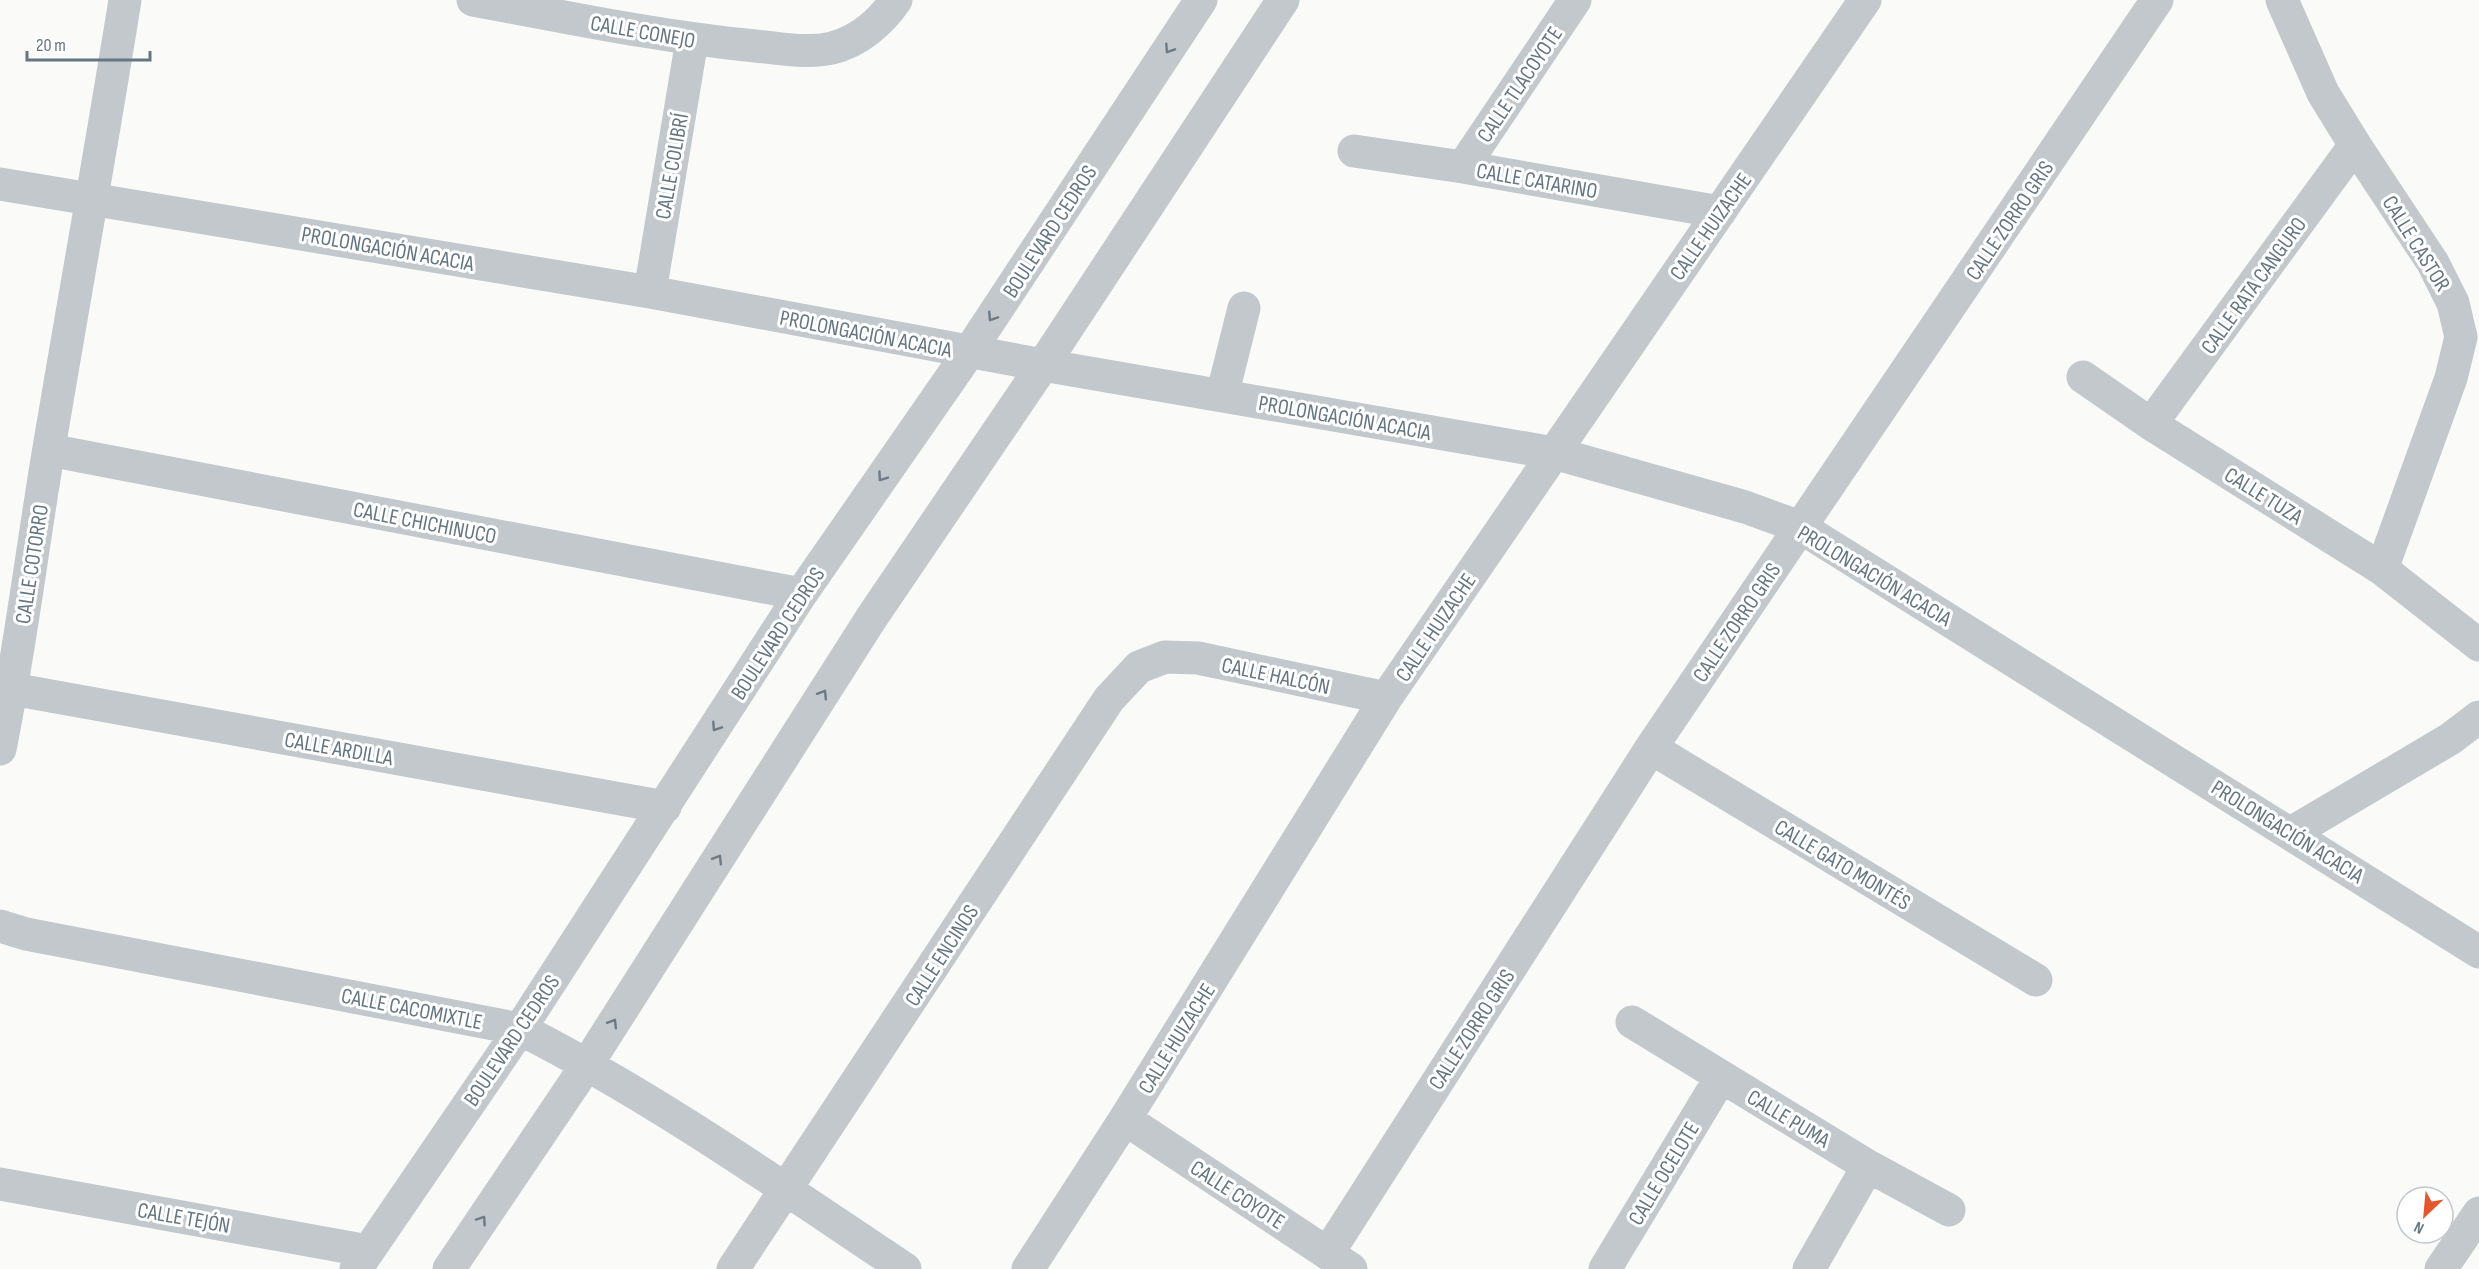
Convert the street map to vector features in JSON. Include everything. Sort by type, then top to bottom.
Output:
[{"type":"street","name":"CALLE COTORRO","points":[[0,749],[12,689],[49,450],[125,0]]},
{"type":"street","name":"CALLE CONEJO","points":[[472,0],[692,40],[807,52],[833,47],[860,36],[886,14],[896,0]]},
{"type":"street","name":"BOULEVARD CEDROS","points":[[362,1260],[520,1029],[801,594],[969,352],[1201,0]]},
{"type":"street","points":[[449,1269],[588,1063],[872,617],[1044,365],[1283,0]]},
{"type":"street","name":"CALLE TLACOYOTE","points":[[1463,167],[1575,0]]},
{"type":"street","name":"CALLE HUIZACHE","points":[[1028,1269],[1125,1119],[1386,699],[1865,0]]},
{"type":"street","name":"CALLE ZORRO GRIS","points":[[1340,1261],[1650,748],[2157,0]]},
{"type":"street","name":"CALLE CASTOR","points":[[2282,0],[2324,93],[2355,145],[2433,263],[2453,303],[2461,337],[2451,378],[2382,569]]},
{"type":"street","name":"CALLE COLIBRÍ","points":[[650,292],[692,40]]},
{"type":"street","name":"CALLE RATA CANGURO","points":[[2151,424],[2355,145]]},
{"type":"street","name":"CALLE CATARINO","points":[[1354,151],[1463,167],[1720,212]]},
{"type":"street","name":"PROLONGACIÓN ACACIA","points":[[0,184],[650,292],[969,352],[1554,453],[1745,507],[1800,527],[2479,952]]},
{"type":"street","points":[[1222,396],[1244,308]]},
{"type":"street","name":"CALLE TUZA","points":[[2083,377],[2151,424],[2382,569],[2479,645]]},
{"type":"street","name":"CALLE CHICHINUCO","points":[[49,450],[801,594]]},
{"type":"street","name":"CALLE HALCÓN","points":[[1164,657],[1198,658],[1386,699]]},
{"type":"street","name":"CALLE ENCINOS","points":[[733,1269],[1109,699],[1139,667],[1164,657]]},
{"type":"street","name":"CALLE ARDILLA","points":[[12,689],[665,807]]},
{"type":"street","points":[[2291,833],[2450,739],[2479,717]]},
{"type":"street","name":"CALLE GATO MONTÉS","points":[[1650,748],[2036,980]]},
{"type":"street","name":"CALLE CACOMIXTLE","points":[[0,926],[26,934],[520,1029],[588,1063],[905,1269]]},
{"type":"street","name":"CALLE PUMA","points":[[1632,1022],[1868,1166],[1949,1210]]},
{"type":"street","name":"CALLE OCELOTE","points":[[1605,1269],[1721,1077]]},
{"type":"street","name":"CALLE COYOTE","points":[[1125,1119],[1340,1261]]},
{"type":"street","points":[[1809,1269],[1868,1166]]},
{"type":"street","name":"CALLE TEJÓN","points":[[0,1184],[362,1260]]},
{"type":"street","points":[[2444,1268],[2479,1213]]}]
